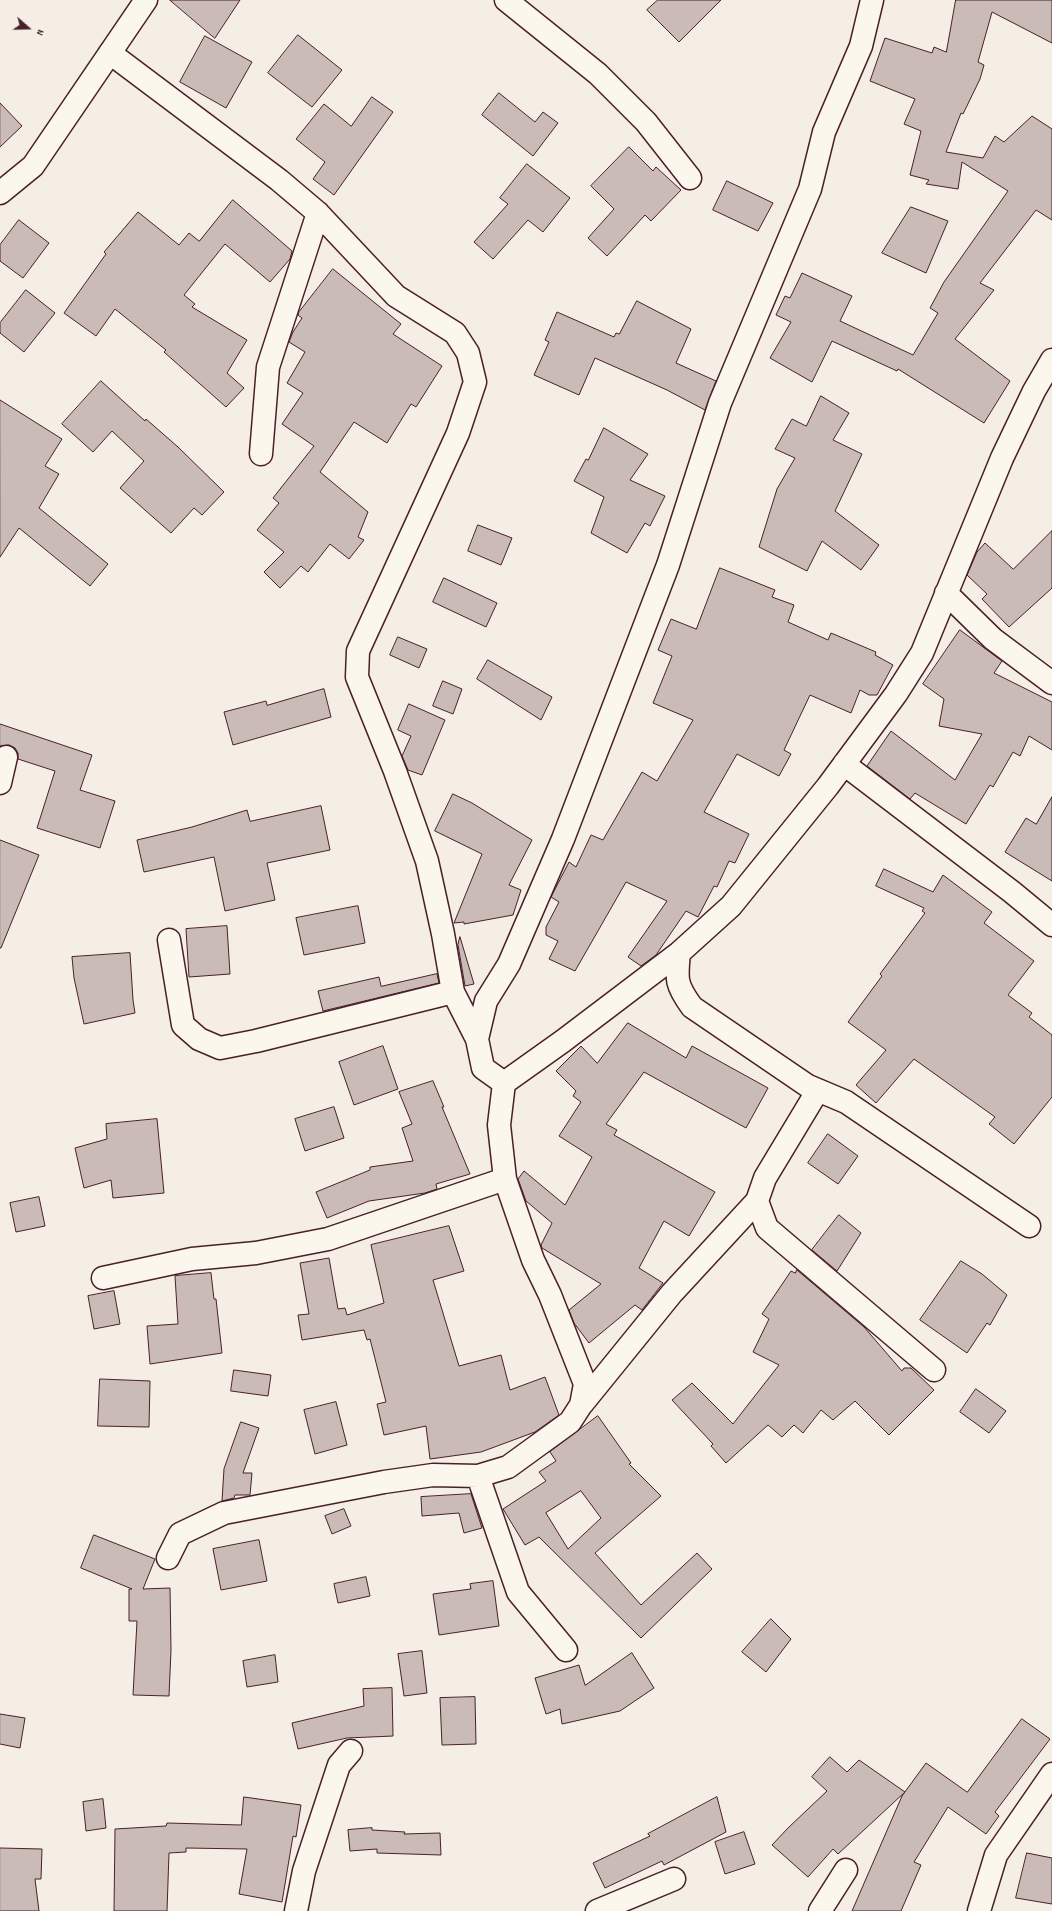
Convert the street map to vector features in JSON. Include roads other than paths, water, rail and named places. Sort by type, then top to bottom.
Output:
[{"type":"street","points":[[0,193],[33,166],[146,0]]},
{"type":"street","points":[[506,0],[598,74],[646,122],[690,178]]},
{"type":"street","points":[[478,1039],[486,1001],[508,964],[564,839],[668,565],[720,403],[810,189],[824,132],[861,46],[872,0]]},
{"type":"street","points":[[110,54],[279,180],[318,213],[396,296],[455,333],[468,353],[475,382],[458,433],[358,651],[357,677],[395,772],[427,861],[444,934],[453,992],[478,1039],[483,1068],[504,1083]]},
{"type":"street","points":[[261,454],[268,367],[318,213]]},
{"type":"street","points":[[581,1405],[585,1384],[550,1295],[533,1260],[505,1179],[499,1125],[504,1083],[563,1041],[679,954],[731,906],[770,859],[844,764],[896,694],[922,653],[1002,458],[1034,391],[1052,360]]},
{"type":"street","points":[[946,593],[993,638],[1052,683]]},
{"type":"street","points":[[0,783],[6,757]]},
{"type":"street","points":[[844,764],[1006,887],[1052,925]]},
{"type":"street","points":[[169,940],[183,1025],[199,1039],[220,1048],[256,1041],[453,992]]},
{"type":"street","points":[[679,954],[676,978],[681,992],[692,1007],[808,1086],[846,1102],[1029,1226]]},
{"type":"street","points":[[168,1558],[180,1534],[224,1513],[384,1482],[433,1475],[478,1476],[508,1467],[570,1422],[581,1405],[672,1293],[757,1201],[765,1178],[818,1090]]},
{"type":"street","points":[[103,1278],[192,1259],[256,1253],[328,1239],[505,1179]]},
{"type":"street","points":[[757,1201],[767,1228],[934,1370]]},
{"type":"street","points":[[478,1476],[518,1592],[566,1650]]},
{"type":"street","points":[[296,1911],[304,1871],[339,1765],[351,1751]]},
{"type":"street","points":[[979,1911],[996,1855],[1052,1774]]},
{"type":"street","points":[[820,1911],[846,1870]]},
{"type":"street","points":[[597,1911],[674,1879]]}]
